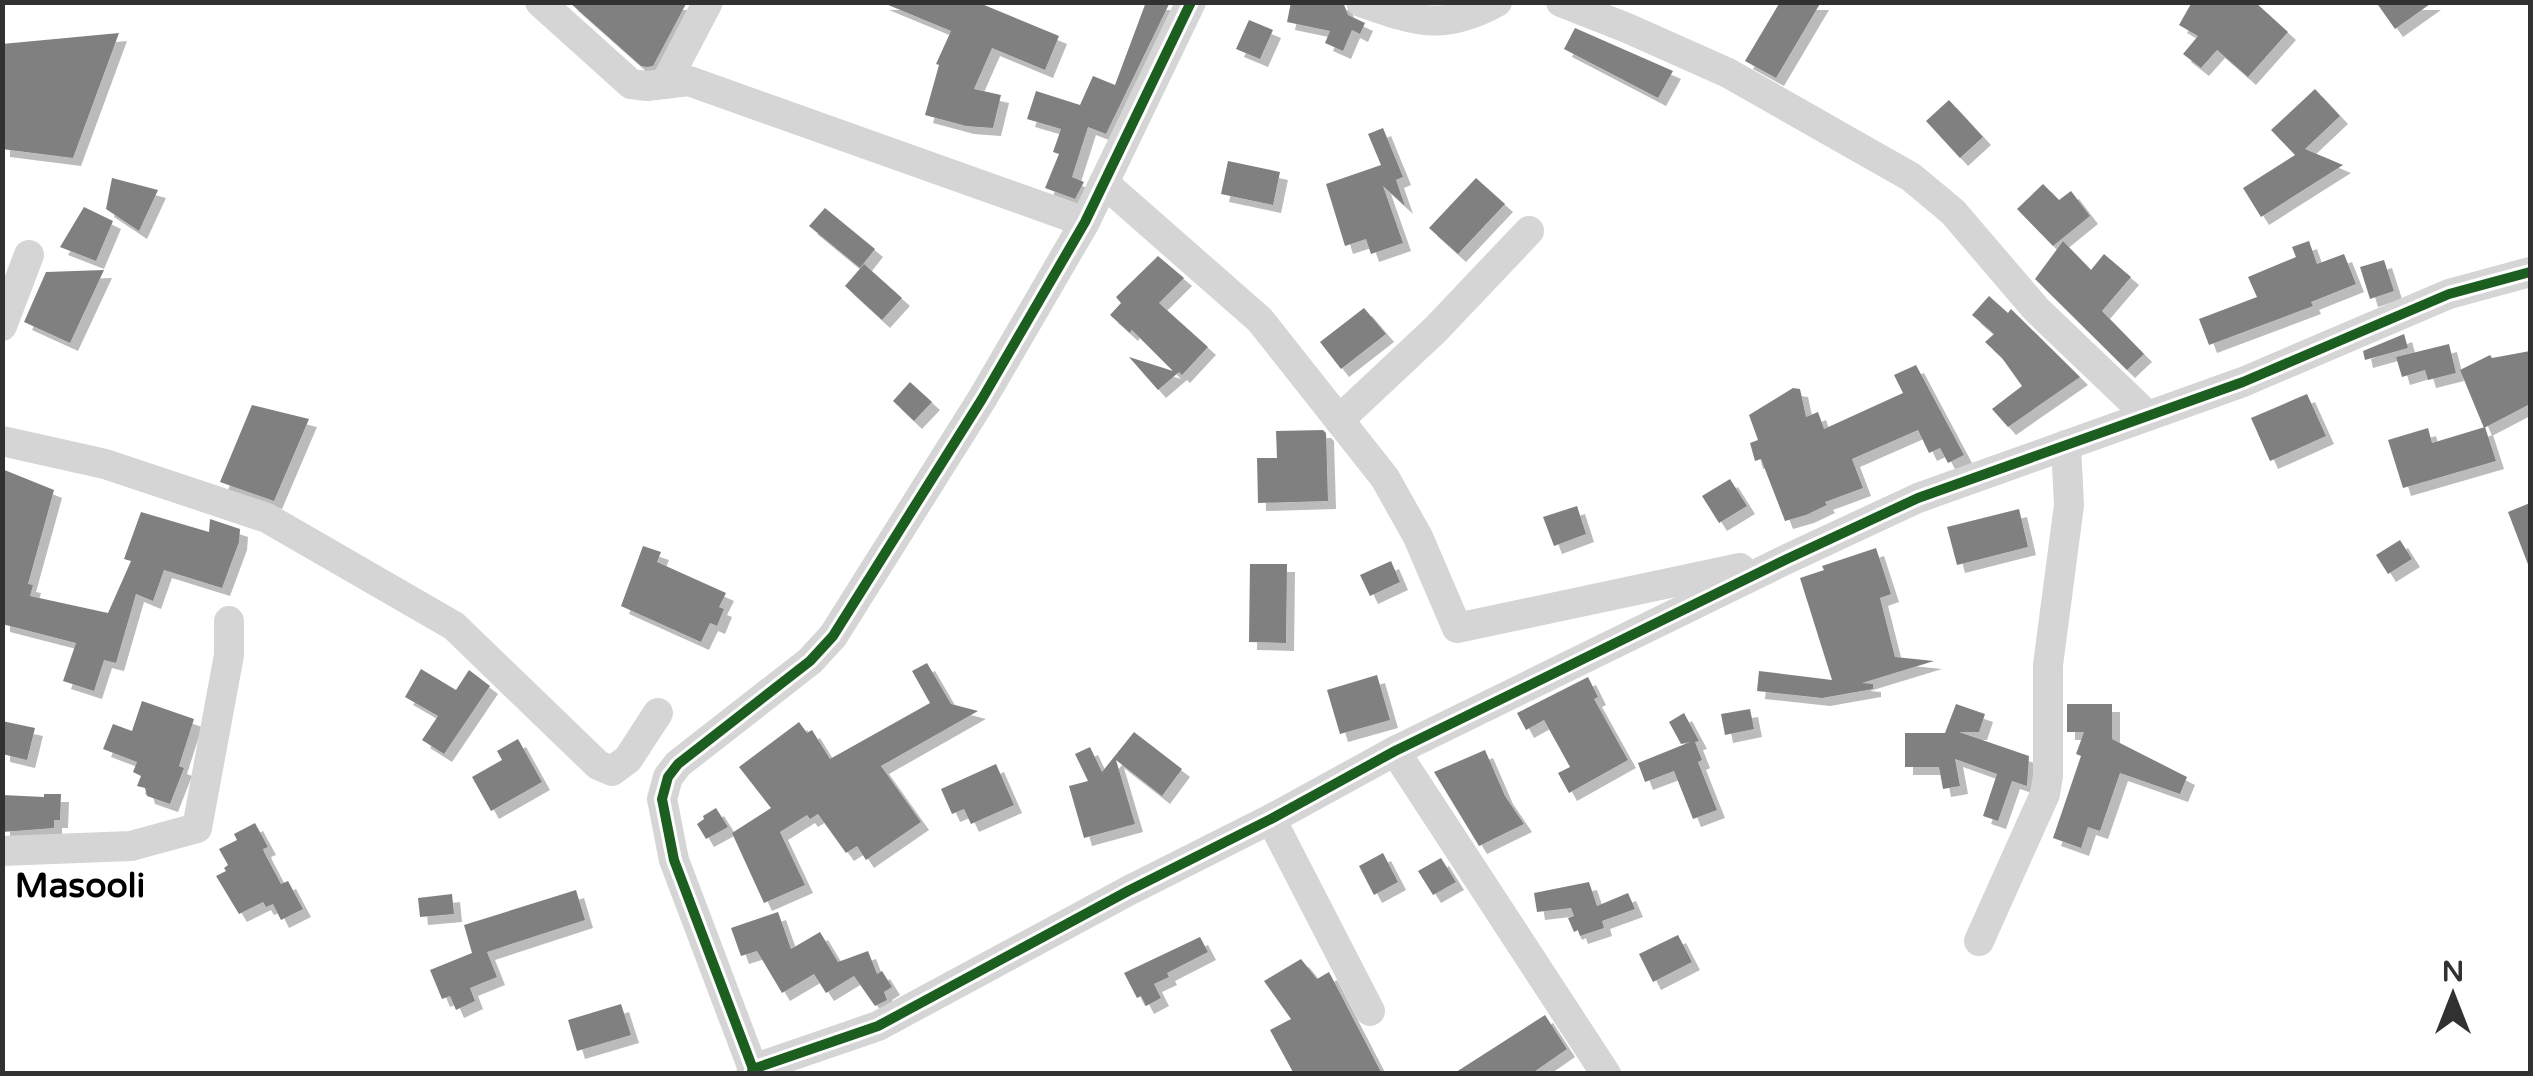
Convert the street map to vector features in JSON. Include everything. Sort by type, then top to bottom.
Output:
[{"type":"street","points":[[540,2],[631,84],[690,81],[1085,222]]},
{"type":"street","points":[[665,84],[708,2]]},
{"type":"street","points":[[1190,2],[1085,222],[982,399],[833,636],[810,661],[697,746],[668,777],[662,799],[674,860],[752,1071],[878,1026],[1175,866],[1271,820],[1395,750],[1918,498],[2243,382],[2449,294],[2530,272]]},
{"type":"street","points":[[1360,2],[1418,22],[1456,19],[1498,2]]},
{"type":"street","points":[[1561,2],[1728,73],[1912,177],[1953,212],[2036,309],[2148,416]]},
{"type":"street","points":[[1104,183],[1260,320],[1385,478],[1418,537],[1457,628],[1787,558]]},
{"type":"street","points":[[1338,420],[1435,330],[1529,231]]},
{"type":"street","points":[[2,326],[29,256]]},
{"type":"street","points":[[2,441],[105,464],[267,518],[454,626],[598,765],[612,771],[628,759],[658,713]]},
{"type":"street","points":[[1978,941],[2045,794],[2048,665],[2069,505],[2066,445]]},
{"type":"street","points":[[2,851],[131,846],[197,828],[229,655],[229,621]]},
{"type":"street","points":[[1395,750],[1606,1074]]},
{"type":"street","points":[[1271,820],[1370,1011]]},
{"type":"building","points":[[569,2],[687,2],[653,66],[647,67],[641,66]]},
{"type":"building","points":[[881,2],[977,2],[1059,36],[1045,70],[992,48],[974,89],[1001,95],[993,128],[966,126],[925,115],[939,65],[936,64],[951,31]]},
{"type":"building","points":[[1146,2],[1170,2],[1106,134],[1088,127],[1072,177],[1084,182],[1075,199],[1045,188],[1059,154],[1053,152],[1061,129],[1027,119],[1036,91],[1080,105],[1093,76],[1115,85]]},
{"type":"building","points":[[1291,2],[1343,2],[1348,15],[1365,23],[1360,34],[1352,30],[1343,51],[1325,43],[1330,31],[1287,22]]},
{"type":"building","points":[[1780,2],[1821,2],[1776,78],[1745,61]]},
{"type":"building","points":[[2192,2],[2255,2],[2288,32],[2248,77],[2217,50],[2201,68],[2183,54],[2198,36],[2179,25]]},
{"type":"building","points":[[2376,2],[2433,2],[2395,29]]},
{"type":"building","points":[[1249,20],[1273,30],[1260,59],[1236,49]]},
{"type":"building","points":[[1575,28],[1673,71],[1658,98],[1564,49]]},
{"type":"building","points":[[119,33],[73,158],[2,149],[2,44]]},
{"type":"building","points":[[2315,89],[2340,116],[2305,149],[2343,165],[2261,217],[2243,188],[2295,155],[2271,130]]},
{"type":"building","points":[[1949,100],[1983,137],[1960,158],[1926,121]]},
{"type":"building","points":[[1383,128],[1403,177],[1396,180],[1405,206],[1383,186],[1403,243],[1371,254],[1366,239],[1345,246],[1326,184],[1381,165],[1368,134]]},
{"type":"building","points":[[1228,161],[1280,172],[1273,205],[1221,194]]},
{"type":"building","points":[[112,178],[158,190],[139,231],[106,209]]},
{"type":"building","points":[[1476,178],[1505,204],[1458,254],[1429,228]]},
{"type":"building","points":[[2043,184],[2059,200],[2071,191],[2090,216],[2053,246],[2017,209]]},
{"type":"building","points":[[84,207],[113,221],[96,261],[60,247]]},
{"type":"building","points":[[825,208],[875,249],[860,268],[809,226]]},
{"type":"building","points":[[2063,241],[2091,270],[2104,254],[2131,277],[2102,311],[2144,354],[2127,370],[2035,279]]},
{"type":"building","points":[[2309,241],[2317,264],[2344,254],[2356,284],[2311,302],[2313,306],[2209,345],[2199,319],[2257,297],[2248,277],[2296,257],[2292,247]]},
{"type":"building","points":[[1158,256],[1184,278],[1159,303],[1208,347],[1182,375],[1179,372],[1158,390],[1129,357],[1173,371],[1132,330],[1130,333],[1110,315],[1121,303],[1116,297]]},
{"type":"building","points":[[2384,260],[2394,291],[2370,299],[2360,267]]},
{"type":"building","points":[[864,264],[902,298],[882,320],[845,286]]},
{"type":"building","points":[[104,270],[70,343],[24,322],[46,272]]},
{"type":"building","points":[[1989,296],[2008,313],[2011,309],[2080,377],[2008,427],[1992,409],[2022,386],[1985,342],[1994,334],[1972,315]]},
{"type":"building","points":[[1364,308],[1386,334],[1341,369],[1320,342]]},
{"type":"building","points":[[2404,334],[2408,348],[2365,360],[2363,351]]},
{"type":"building","points":[[2449,344],[2456,373],[2428,380],[2425,370],[2402,377],[2396,357]]},
{"type":"building","points":[[2530,351],[2530,404],[2484,428],[2460,370],[2490,355],[2492,358]]},
{"type":"building","points":[[1916,365],[1964,455],[1948,463],[1940,448],[1929,453],[1918,430],[1852,459],[1863,488],[1785,521],[1761,459],[1755,461],[1750,443],[1758,440],[1749,415],[1793,388],[1800,389],[1806,417],[1818,412],[1824,429],[1903,393],[1894,375]]},
{"type":"building","points":[[910,382],[932,402],[914,421],[893,401]]},
{"type":"building","points":[[2307,394],[2326,436],[2270,461],[2251,418]]},
{"type":"building","points":[[252,405],[309,419],[274,501],[220,482]]},
{"type":"building","points":[[2485,427],[2496,461],[2403,488],[2388,440],[2428,428],[2432,443]]},
{"type":"building","points":[[1323,430],[1328,501],[1258,503],[1257,458],[1277,458],[1276,431]]},
{"type":"building","points":[[2,469],[54,490],[28,584],[33,585],[30,596],[108,613],[131,561],[124,559],[141,512],[209,532],[210,519],[240,529],[222,588],[164,570],[153,601],[136,594],[116,663],[104,660],[94,691],[63,681],[76,643],[2,624]]},
{"type":"building","points":[[1730,479],[1747,506],[1719,523],[1702,496]]},
{"type":"building","points":[[2530,503],[2530,566],[2529,567],[2508,512]]},
{"type":"building","points":[[1577,506],[1586,534],[1554,546],[1543,517]]},
{"type":"building","points":[[2019,509],[2028,547],[1957,565],[1947,527]]},
{"type":"building","points":[[2400,540],[2412,559],[2388,574],[2376,555]]},
{"type":"building","points":[[643,546],[661,552],[657,562],[726,593],[719,607],[724,609],[717,626],[710,623],[701,642],[621,606]]},
{"type":"building","points":[[1876,548],[1891,594],[1880,598],[1895,657],[1934,661],[1862,683],[1873,684],[1873,689],[1822,698],[1757,691],[1759,671],[1832,680],[1800,578],[1824,570],[1822,566]]},
{"type":"building","points":[[1391,561],[1400,582],[1370,596],[1360,575]]},
{"type":"building","points":[[1250,564],[1287,564],[1286,643],[1249,642]]},
{"type":"building","points":[[927,663],[951,704],[978,711],[881,766],[921,822],[866,860],[857,846],[846,853],[818,814],[810,819],[807,815],[780,832],[805,885],[764,903],[732,833],[771,808],[739,767],[799,722],[807,733],[812,730],[830,759],[930,703],[912,671]]},
{"type":"building","points":[[421,669],[456,690],[469,670],[490,686],[444,754],[422,740],[438,716],[405,697]]},
{"type":"building","points":[[1377,675],[1390,720],[1340,734],[1327,690]]},
{"type":"building","points":[[1588,677],[1598,697],[1594,699],[1628,760],[1569,793],[1558,773],[1570,767],[1544,720],[1526,730],[1517,713]]},
{"type":"building","points":[[142,701],[194,719],[179,766],[184,768],[170,804],[147,796],[145,788],[137,786],[141,776],[133,772],[137,762],[103,749],[113,724],[132,731]]},
{"type":"building","points":[[1956,704],[1985,714],[1979,732],[1959,732],[2029,756],[2027,786],[2012,781],[1998,821],[1983,816],[1997,774],[1955,759],[1960,786],[1943,789],[1939,767],[1905,767],[1905,733],[1945,733]]},
{"type":"building","points":[[2067,704],[2112,704],[2112,739],[2187,777],[2180,794],[2120,773],[2100,831],[2088,827],[2081,848],[2053,838],[2081,756],[2076,754],[2084,732],[2067,732]]},
{"type":"building","points":[[1750,709],[1754,729],[1725,735],[1721,714]]},
{"type":"building","points":[[1684,713],[1699,741],[1695,742],[1702,760],[1698,762],[1717,810],[1693,819],[1674,771],[1645,782],[1638,763],[1690,742],[1681,744],[1669,722]]},
{"type":"building","points":[[2,721],[35,728],[27,760],[2,754]]},
{"type":"building","points":[[1134,732],[1182,769],[1162,796],[1116,760],[1135,824],[1084,838],[1069,786],[1088,781],[1075,754],[1090,747],[1102,772]]},
{"type":"building","points":[[518,739],[542,782],[491,811],[472,777],[502,760],[497,751]]},
{"type":"building","points":[[1485,750],[1505,796],[1524,824],[1479,846],[1434,772]]},
{"type":"building","points":[[996,764],[1014,805],[971,824],[964,809],[952,814],[941,789]]},
{"type":"building","points":[[61,794],[60,820],[54,820],[54,828],[2,832],[2,795]]},
{"type":"building","points":[[716,808],[728,827],[706,839],[697,824]]},
{"type":"building","points":[[255,823],[281,884],[288,881],[303,909],[281,920],[273,904],[266,907],[263,902],[239,914],[216,876],[226,871],[228,865],[219,849],[237,840],[234,834]]},
{"type":"building","points":[[1383,853],[1398,882],[1374,895],[1359,866]]},
{"type":"building","points":[[1441,858],[1456,882],[1433,895],[1418,871]]},
{"type":"building","points":[[1589,882],[1597,906],[1628,893],[1635,909],[1602,921],[1604,928],[1580,936],[1568,918],[1574,916],[1571,908],[1537,912],[1534,893]]},
{"type":"building","points":[[576,890],[585,920],[487,952],[497,977],[470,988],[475,1001],[456,1010],[450,996],[442,999],[430,970],[472,953],[464,925]]},
{"type":"building","points":[[452,894],[454,914],[420,917],[418,898]]},
{"type":"building","points":[[778,912],[791,949],[820,932],[838,962],[868,951],[877,974],[882,971],[892,987],[884,992],[887,1000],[875,1006],[854,976],[826,993],[814,974],[782,993],[757,951],[741,956],[731,928]]},
{"type":"building","points":[[1678,935],[1692,962],[1653,982],[1639,954]]},
{"type":"building","points":[[1200,937],[1208,952],[1154,984],[1161,998],[1146,1006],[1141,996],[1137,998],[1124,973]]},
{"type":"building","points":[[1301,959],[1317,979],[1329,972],[1382,1074],[1294,1074],[1270,1030],[1291,1019],[1264,981]]},
{"type":"building","points":[[621,1004],[631,1035],[577,1051],[568,1020]]},
{"type":"building","points":[[1545,1015],[1567,1049],[1531,1074],[1453,1074]]},
{"type":"cycle path","points":[[753,1069],[674,860],[662,799],[668,777],[678,764],[810,661],[833,636],[982,399],[1085,222],[1191,2]]},
{"type":"cycle path","points":[[751,1074],[753,1069],[878,1026],[1395,751],[1918,498],[2243,382],[2449,294],[2530,272]]},
{"type":"district","name":"Masooli","points":[[80,885]]}]
